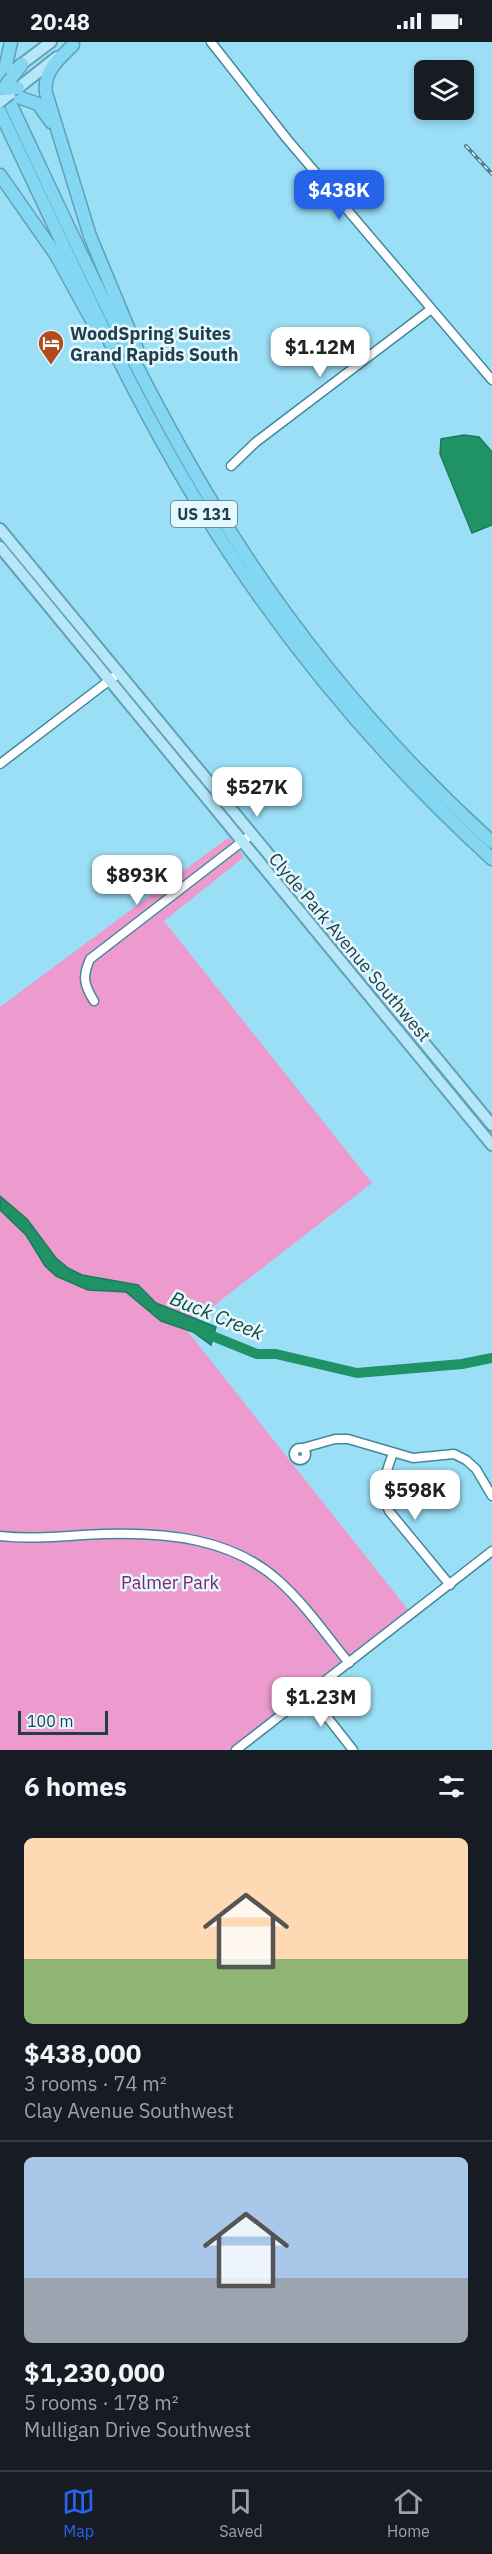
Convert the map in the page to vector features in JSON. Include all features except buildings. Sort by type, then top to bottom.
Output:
[{"type":"highway","points":[[6,85],[11,42]]},
{"type":"highway","points":[[75,44],[53,65],[45,82],[62,146],[99,259],[165,420]]},
{"type":"highway","points":[[6,85],[22,64]]},
{"type":"highway","points":[[6,85],[38,104],[46,112],[62,146]]},
{"type":"highway","name":"US 131","points":[[6,85],[165,420],[229,530],[305,637],[377,726],[492,842]]},
{"type":"highway","name":"US 131","points":[[0,112],[138,396],[174,464],[248,581],[322,680],[399,768],[492,859]]},
{"type":"highway","points":[[0,175],[61,264],[174,464]]},
{"type":"highway","points":[[0,181],[16,200]]},
{"type":"main road","points":[[22,64],[51,42]]},
{"type":"main road","points":[[6,85],[75,44]]},
{"type":"main road","name":"Clyde Park Avenue Southwest","points":[[0,529],[492,1125]]},
{"type":"main road","name":"Clyde Park Avenue Southwest","points":[[0,547],[492,1145]]},
{"type":"main road","points":[[18,569],[26,566],[44,582]]},
{"type":"main road","points":[[281,890],[291,881]]},
{"type":"main road","points":[[388,1019],[398,1011]]},
{"type":"street","points":[[211,42],[286,139],[492,380]]},
{"type":"street","points":[[231,466],[256,442],[430,310]]},
{"type":"street","points":[[0,764],[119,673]]},
{"type":"street","points":[[94,1001],[84,986],[90,959],[252,834]]},
{"type":"street","points":[[303,1448],[335,1439],[348,1439],[413,1458],[454,1454],[466,1460],[476,1469],[492,1496]]},
{"type":"street","points":[[393,1453],[382,1485],[383,1499],[389,1511],[450,1585]]},
{"type":"street","points":[[0,1536],[37,1538],[132,1533],[182,1537],[220,1546],[247,1558],[278,1579],[349,1663]]},
{"type":"street","points":[[236,1750],[492,1551]]},
{"type":"street","points":[[309,1694],[350,1742],[353,1750]]},
{"type":"green space","name":"Palmer Park","points":[[229,837],[244,857],[164,921],[372,1183],[185,1328],[409,1611],[229,1750],[0,1750],[0,1007]]},
{"type":"shaded area","points":[[464,435],[479,437],[492,452],[492,525],[472,533],[440,454],[441,439]]},
{"type":"shaded area","points":[[0,1196],[27,1219],[56,1258],[68,1268],[82,1275],[138,1285],[156,1303],[216,1327],[211,1345],[193,1332],[161,1321],[126,1292],[88,1290],[56,1276],[45,1266],[26,1235],[0,1210]]},
{"type":"waterway","name":"Buck Creek","points":[[200,1331],[257,1354],[276,1354],[357,1373],[462,1364],[492,1358]]},
{"type":"railway","points":[[466,146],[492,174]]},
{"type":"place","name":"WoodSpring Suites Grand Rapids South","points":[[51,366]]}]
